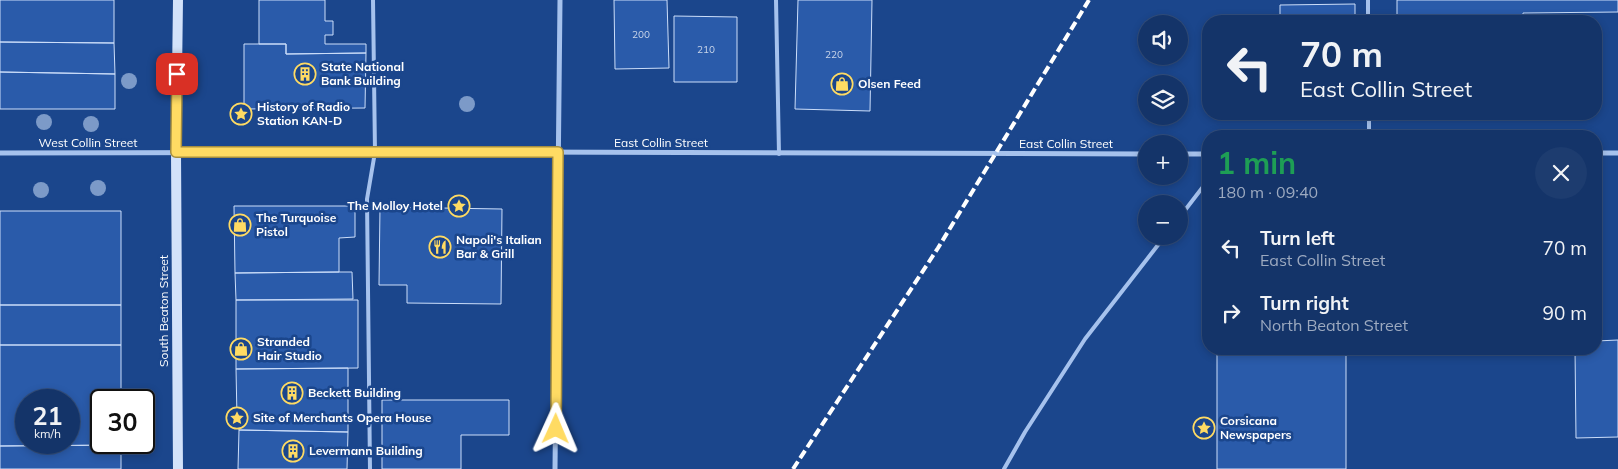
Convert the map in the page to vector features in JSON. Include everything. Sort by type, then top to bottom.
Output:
[{"type":"main road","name":"South Beaton Street","points":[[178,0],[176,152],[178,469]]},
{"type":"street","points":[[555,469],[560,0]]},
{"type":"street","name":"East Collin Street","points":[[176,152],[1138,154]]},
{"type":"street","name":"West Collin Street","points":[[0,153],[176,152]]},
{"type":"street","points":[[1602,153],[1618,153]]},
{"type":"street","points":[[1188,154],[1202,154]]},
{"type":"lane","points":[[370,469],[367,199],[375,152],[373,0]]},
{"type":"lane","points":[[776,0],[778,154]]},
{"type":"lane","points":[[1368,0],[1368,15]]},
{"type":"lane","points":[[1188,206],[1202,188]]},
{"type":"lane","points":[[1004,469],[1025,432],[1085,339],[1157,245]]},
{"type":"building","points":[[0,0],[114,0],[114,43],[0,42]]},
{"type":"building","points":[[259,0],[325,0],[325,21],[333,21],[333,35],[325,35],[325,44],[366,44],[366,53],[286,54],[286,44],[259,44]]},
{"type":"building","points":[[614,0],[667,0],[669,68],[615,69]]},
{"type":"building","points":[[798,0],[872,0],[870,111],[795,109]]},
{"type":"building","points":[[1397,0],[1618,0],[1618,12],[1523,13],[1523,15],[1397,15]]},
{"type":"building","points":[[1355,4],[1355,15],[1280,15],[1280,5]]},
{"type":"building","points":[[674,16],[737,17],[737,82],[674,82]]},
{"type":"building","points":[[0,42],[114,43],[115,74],[0,72]]},
{"type":"building","name":"State National Bank Building","points":[[244,44],[286,44],[286,54],[366,53],[365,108],[244,109]]},
{"type":"building","points":[[0,72],[115,74],[115,109],[0,109]]},
{"type":"building","points":[[234,206],[355,206],[355,237],[339,238],[339,272],[235,273]]},
{"type":"building","name":"Napoli's Italian Bar & Grill","points":[[380,207],[502,209],[501,304],[407,303],[407,285],[379,285]]},
{"type":"building","points":[[0,211],[121,211],[121,305],[0,305]]},
{"type":"building","points":[[352,272],[353,299],[236,300],[235,273]]},
{"type":"building","points":[[236,300],[358,300],[358,368],[236,369]]},
{"type":"building","points":[[0,305],[121,305],[121,345],[0,345]]},
{"type":"building","points":[[1618,340],[1618,437],[1576,438],[1575,355],[1602,355],[1602,341]]},
{"type":"building","points":[[0,345],[121,345],[121,389],[90,389],[90,445],[80,445],[80,389],[15,389],[15,446],[0,446]]},
{"type":"building","points":[[1217,355],[1346,355],[1346,469],[1217,469]]},
{"type":"building","name":"Beckett Building","points":[[348,368],[348,432],[239,430],[236,369]]},
{"type":"building","points":[[382,400],[509,400],[509,435],[461,435],[461,469],[382,469]]},
{"type":"building","name":"Levermann Building","points":[[239,430],[348,432],[347,469],[238,469]]},
{"type":"building","points":[[80,445],[90,445],[90,454],[121,454],[121,469],[0,469],[0,446],[15,446],[15,454],[80,454]]},
{"type":"railway","points":[[793,469],[938,248],[1089,0]]},
{"type":"place","name":"State National Bank Building","points":[[305,74]]},
{"type":"place","name":"Olsen Feed","points":[[842,84]]},
{"type":"place","name":"History of Radio Station KAN-D","points":[[241,114]]},
{"type":"place","name":"The Molloy Hotel","points":[[459,206]]},
{"type":"place","name":"The Turquoise Pistol","points":[[240,225]]},
{"type":"place","name":"Napoli's Italian Bar & Grill","points":[[440,247]]},
{"type":"place","name":"Stranded Hair Studio","points":[[241,349]]},
{"type":"place","name":"Beckett Building","points":[[292,393]]},
{"type":"place","name":"Site of Merchants Opera House","points":[[237,418]]},
{"type":"place","name":"Corsicana Newspapers","points":[[1204,428]]},
{"type":"place","name":"Levermann Building","points":[[293,451]]},
{"type":"route","points":[[177,74],[176,152],[558,152],[556,429]]}]
